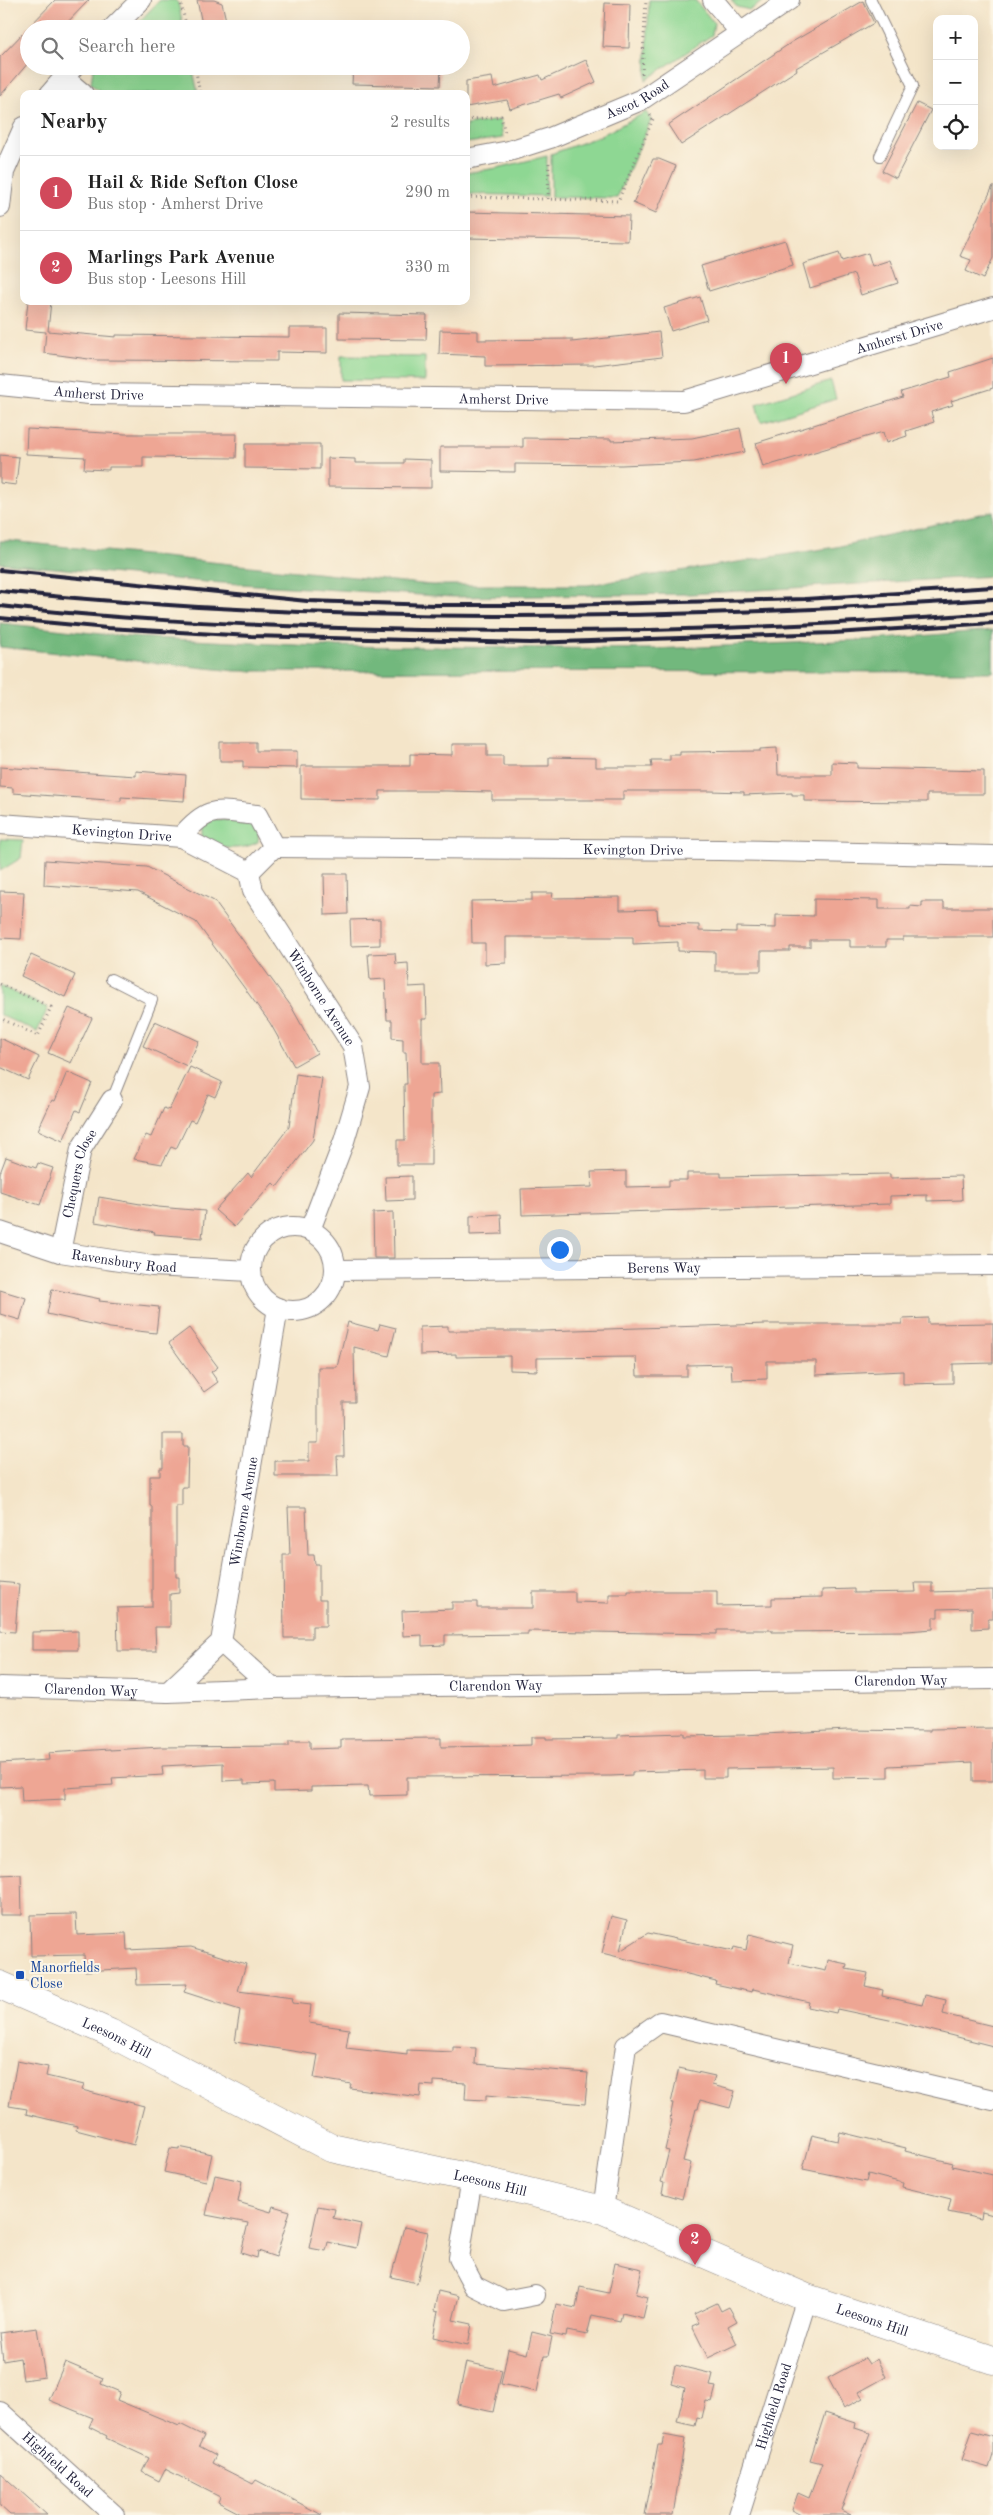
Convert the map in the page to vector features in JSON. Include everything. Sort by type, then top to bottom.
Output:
[{"type":"street","points":[[713,0],[740,32]]},
{"type":"street","name":"Ascot Road","points":[[470,158],[509,151],[550,138],[641,100],[789,0]]},
{"type":"street","points":[[121,20],[139,1]]},
{"type":"street","points":[[53,90],[66,75]]},
{"type":"street","points":[[71,75],[80,90]]},
{"type":"street","points":[[0,207],[2,172],[20,135]]},
{"type":"street","name":"Amherst Drive","points":[[0,385],[89,394],[684,401],[993,308]]},
{"type":"street","name":"Kevington Drive","points":[[0,824],[182,837],[196,819],[213,810],[257,815],[274,847],[720,850],[993,856]]},
{"type":"street","points":[[182,837],[249,872],[274,847]]},
{"type":"street","name":"Wimborne Avenue","points":[[249,872],[253,892],[353,1046],[360,1088],[344,1141],[310,1230]]},
{"type":"street","name":"Chequers Close","points":[[60,1252],[81,1149],[112,1100]]},
{"type":"street","points":[[296,1227],[310,1230],[328,1246],[335,1270],[332,1282],[326,1294],[317,1303],[304,1309],[292,1311],[278,1308],[259,1294],[253,1283],[251,1271],[252,1257],[258,1244],[269,1234],[282,1228],[296,1227]]},
{"type":"street","name":"Ravensbury Road","points":[[0,1232],[60,1252],[152,1266],[251,1271]]},
{"type":"street","name":"Berens Way","points":[[335,1270],[993,1265]]},
{"type":"street","name":"Wimborne Avenue","points":[[221,1642],[278,1308]]},
{"type":"street","points":[[168,1692],[221,1642],[272,1688]]},
{"type":"street","name":"Clarendon Way","points":[[0,1687],[168,1692],[272,1688],[993,1679]]},
{"type":"street","name":"Leesons Hill","points":[[0,1985],[110,2033],[331,2148],[472,2178],[603,2210],[807,2298],[993,2360]]},
{"type":"street","points":[[603,2210],[626,2046],[660,2022],[993,2100]]},
{"type":"street","points":[[472,2178],[459,2258],[470,2279],[474,2286],[504,2301],[536,2295]]},
{"type":"street","name":"Highfield Road","points":[[739,2515],[807,2298]]},
{"type":"street","name":"Highfield Road","points":[[0,2412],[114,2515]]},
{"type":"lane","points":[[871,0],[913,86],[880,156]]},
{"type":"lane","points":[[111,980],[152,1000],[112,1100]]},
{"type":"path","points":[[180,0],[185,20]]},
{"type":"path","points":[[470,197],[618,201],[653,119],[641,100],[646,0]]},
{"type":"path","points":[[197,75],[199,90]]},
{"type":"path","points":[[470,120],[501,116],[509,151]]},
{"type":"path","points":[[548,199],[550,138]]},
{"type":"path","points":[[0,984],[51,1007],[38,1036],[0,1018]]},
{"type":"green space","points":[[160,0],[175,0],[178,3],[182,20],[141,20]]},
{"type":"green space","points":[[649,0],[695,0],[714,23],[712,35],[646,80]]},
{"type":"green space","points":[[731,0],[765,0],[750,10],[737,7]]},
{"type":"green space","points":[[92,75],[194,75],[197,90],[98,90],[91,84]]},
{"type":"green space","points":[[646,112],[651,120],[617,198],[551,197],[551,154],[600,136]]},
{"type":"green space","points":[[500,120],[503,138],[470,142],[470,124]]},
{"type":"green space","points":[[547,156],[546,196],[470,194],[470,172]]},
{"type":"green space","points":[[341,356],[425,357],[425,381],[341,380]]},
{"type":"green space","points":[[831,381],[836,399],[761,422],[756,404]]},
{"type":"green space","points":[[993,511],[993,576],[691,594],[453,597],[206,582],[0,563],[0,541],[11,541],[431,585],[588,585],[836,547]]},
{"type":"green space","points":[[0,623],[129,637],[317,646],[653,649],[884,639],[993,630],[993,672],[235,671],[0,647]]},
{"type":"green space","points":[[214,819],[249,822],[259,828],[258,842],[237,848],[222,847],[208,843],[202,839],[202,826]]},
{"type":"green space","points":[[0,839],[23,840],[21,858],[0,871]]},
{"type":"green space","points":[[0,986],[48,1008],[37,1032],[0,1015]]},
{"type":"building","points":[[55,0],[89,0],[70,20],[36,20]]},
{"type":"building","points":[[197,0],[214,0],[222,3],[226,20],[201,20]]},
{"type":"building","points":[[863,1],[874,23],[796,68],[797,70],[681,145],[668,125],[792,42]]},
{"type":"building","points":[[605,3],[630,4],[629,48],[603,47]]},
{"type":"building","points":[[20,36],[20,73],[0,96],[0,57]]},
{"type":"building","points":[[586,60],[596,82],[561,98],[559,94],[510,109],[507,100],[470,106],[470,90],[466,90],[466,81],[492,77],[494,88],[540,75],[542,80]]},
{"type":"building","points":[[352,75],[441,75],[440,86],[352,84]]},
{"type":"building","points":[[917,103],[931,110],[896,178],[882,171]]},
{"type":"building","points":[[653,159],[659,159],[676,166],[656,213],[633,203]]},
{"type":"building","points":[[993,186],[993,258],[983,279],[966,271],[971,260],[960,256]]},
{"type":"building","points":[[470,212],[629,216],[628,241],[470,238]]},
{"type":"building","points":[[785,240],[793,265],[709,291],[701,266]]},
{"type":"building","points":[[839,253],[842,261],[868,253],[872,266],[890,260],[898,283],[861,295],[854,274],[810,288],[803,264]]},
{"type":"building","points":[[700,297],[707,320],[671,331],[664,308]]},
{"type":"building","points":[[28,305],[51,305],[48,331],[116,337],[116,335],[289,337],[289,328],[327,328],[327,353],[277,352],[277,361],[96,360],[44,353],[46,332],[25,330]]},
{"type":"building","points":[[339,313],[427,315],[426,340],[339,339]]},
{"type":"building","points":[[440,330],[478,331],[478,340],[572,339],[572,342],[659,332],[662,357],[594,365],[485,366],[485,356],[439,354]]},
{"type":"building","points":[[993,358],[993,388],[951,401],[953,405],[931,412],[934,422],[906,431],[907,436],[886,443],[883,432],[763,467],[756,443],[903,397],[901,392],[951,377],[950,372]]},
{"type":"building","points":[[740,428],[745,452],[694,462],[621,465],[515,464],[515,472],[440,471],[440,447],[523,447],[523,438],[611,439],[611,441],[692,438]]},
{"type":"building","points":[[27,429],[125,434],[237,434],[236,458],[143,457],[143,467],[109,467],[109,470],[84,469],[85,457],[26,454]]},
{"type":"building","points":[[245,444],[320,444],[320,469],[245,468]]},
{"type":"building","points":[[0,455],[19,457],[16,485],[0,483]]},
{"type":"building","points":[[328,458],[355,459],[355,463],[404,463],[404,459],[431,460],[431,488],[328,487]]},
{"type":"building","points":[[220,742],[256,742],[256,751],[297,751],[297,768],[243,767],[243,761],[220,761]]},
{"type":"building","points":[[452,744],[487,744],[487,756],[503,756],[503,766],[549,766],[549,757],[596,758],[596,767],[652,767],[651,760],[670,760],[670,755],[680,755],[680,752],[760,751],[760,749],[777,748],[778,775],[832,775],[832,762],[857,763],[857,768],[984,771],[984,794],[927,794],[927,802],[804,801],[804,795],[792,795],[792,793],[744,795],[744,792],[710,791],[623,791],[623,800],[492,800],[492,792],[447,791],[380,791],[380,800],[301,799],[301,766],[410,766],[410,754],[452,755]]},
{"type":"building","points":[[0,767],[136,776],[136,771],[186,775],[184,801],[121,797],[121,801],[13,793],[13,788],[0,787]]},
{"type":"building","points":[[45,860],[147,867],[214,901],[291,1006],[317,1053],[294,1066],[270,1023],[196,922],[138,892],[44,885]]},
{"type":"building","points":[[324,874],[347,874],[348,914],[325,915]]},
{"type":"building","points":[[0,891],[24,892],[21,939],[0,938]]},
{"type":"building","points":[[532,893],[553,893],[552,898],[620,897],[620,910],[657,909],[658,924],[699,925],[699,931],[736,932],[736,927],[776,928],[776,915],[814,916],[814,899],[879,900],[879,909],[910,909],[910,906],[922,907],[922,902],[944,902],[944,908],[993,908],[993,937],[903,937],[903,940],[886,940],[886,947],[850,947],[850,940],[810,940],[810,947],[790,947],[790,951],[761,951],[761,971],[715,971],[715,952],[678,951],[678,942],[633,944],[633,937],[506,937],[506,963],[485,964],[485,943],[472,943],[471,901],[532,900]]},
{"type":"building","points":[[380,919],[380,945],[351,946],[350,920]]},
{"type":"building","points":[[395,953],[396,964],[408,963],[409,987],[426,986],[427,1019],[422,1019],[422,1063],[439,1063],[440,1094],[431,1095],[431,1165],[397,1165],[397,1140],[405,1140],[404,1084],[407,1084],[406,1052],[403,1052],[403,1039],[392,1038],[392,1020],[387,1020],[385,979],[370,980],[368,954]]},
{"type":"building","points":[[31,955],[75,975],[65,997],[21,976]]},
{"type":"building","points":[[69,1008],[92,1018],[71,1063],[48,1053]]},
{"type":"building","points":[[155,1021],[199,1041],[187,1066],[143,1046]]},
{"type":"building","points":[[0,1038],[39,1057],[28,1080],[0,1067]]},
{"type":"building","points":[[190,1067],[222,1082],[215,1097],[208,1094],[195,1122],[190,1120],[176,1149],[171,1147],[162,1164],[134,1159],[146,1135],[151,1137],[164,1108],[169,1110]]},
{"type":"building","points":[[67,1072],[92,1083],[80,1112],[76,1110],[63,1141],[38,1130],[52,1100],[55,1101]]},
{"type":"building","points":[[296,1074],[322,1078],[313,1140],[277,1187],[273,1183],[234,1227],[215,1210],[248,1173],[251,1177],[289,1127]]},
{"type":"building","points":[[6,1157],[36,1168],[38,1163],[53,1168],[40,1205],[0,1192],[0,1173]]},
{"type":"building","points":[[626,1171],[626,1187],[669,1186],[669,1180],[687,1180],[687,1173],[721,1173],[721,1177],[890,1174],[890,1178],[961,1176],[962,1200],[927,1201],[927,1195],[890,1196],[890,1204],[522,1215],[521,1189],[592,1187],[591,1172]]},
{"type":"building","points":[[412,1176],[412,1200],[386,1201],[385,1177]]},
{"type":"building","points":[[99,1197],[158,1207],[205,1211],[202,1238],[154,1234],[155,1232],[95,1222]]},
{"type":"building","points":[[393,1212],[394,1258],[374,1258],[373,1213]]},
{"type":"building","points":[[501,1214],[502,1234],[470,1235],[470,1216]]},
{"type":"building","points":[[52,1289],[100,1299],[99,1301],[159,1307],[156,1333],[110,1328],[47,1314]]},
{"type":"building","points":[[0,1290],[26,1298],[20,1320],[0,1314]]},
{"type":"building","points":[[928,1318],[928,1324],[993,1323],[993,1363],[953,1364],[953,1383],[903,1384],[903,1371],[816,1375],[816,1361],[767,1361],[767,1379],[732,1380],[731,1364],[687,1365],[687,1376],[637,1376],[636,1357],[537,1358],[537,1371],[510,1370],[510,1356],[456,1357],[456,1354],[420,1355],[420,1327],[448,1326],[448,1331],[543,1331],[766,1324],[902,1324],[902,1319]]},
{"type":"building","points":[[348,1322],[378,1330],[380,1324],[396,1328],[389,1356],[354,1347],[355,1402],[343,1402],[344,1456],[337,1456],[338,1476],[275,1476],[275,1461],[309,1461],[309,1443],[318,1443],[318,1367],[337,1367]]},
{"type":"building","points":[[189,1328],[218,1367],[211,1372],[218,1382],[204,1392],[169,1343]]},
{"type":"building","points":[[163,1434],[183,1434],[183,1446],[188,1446],[187,1487],[182,1487],[182,1506],[176,1506],[176,1577],[179,1577],[179,1593],[170,1594],[170,1627],[155,1627],[156,1651],[118,1651],[117,1608],[152,1607],[152,1506],[150,1506],[150,1476],[160,1476],[160,1468],[163,1468]]},
{"type":"building","points":[[288,1507],[306,1507],[308,1555],[314,1555],[315,1564],[319,1564],[319,1600],[326,1600],[326,1626],[312,1626],[312,1638],[284,1638],[283,1555],[290,1555]]},
{"type":"building","points":[[0,1582],[19,1584],[15,1632],[0,1631]]},
{"type":"building","points":[[915,1583],[932,1583],[932,1592],[993,1590],[993,1619],[988,1619],[988,1628],[972,1629],[972,1608],[938,1609],[938,1617],[933,1617],[933,1629],[907,1631],[772,1632],[772,1630],[717,1630],[717,1634],[528,1631],[528,1634],[445,1635],[445,1645],[422,1646],[422,1635],[403,1636],[402,1611],[452,1609],[452,1602],[477,1602],[477,1608],[533,1608],[533,1592],[575,1592],[575,1602],[609,1603],[609,1594],[628,1594],[628,1591],[717,1591],[717,1606],[772,1605],[772,1598],[822,1597],[822,1590],[854,1589],[854,1593],[916,1592]]},
{"type":"building","points":[[78,1631],[78,1650],[32,1650],[32,1632]]},
{"type":"building","points":[[993,1728],[993,1781],[973,1781],[973,1762],[888,1766],[888,1777],[833,1778],[833,1767],[726,1769],[726,1778],[703,1778],[703,1770],[632,1772],[632,1775],[611,1776],[407,1777],[407,1795],[369,1796],[368,1786],[311,1787],[311,1791],[274,1792],[274,1783],[244,1784],[244,1780],[223,1781],[223,1763],[162,1766],[163,1775],[112,1778],[113,1785],[65,1788],[65,1799],[22,1801],[21,1786],[0,1787],[0,1763],[49,1760],[48,1753],[110,1749],[289,1746],[289,1741],[310,1741],[310,1749],[341,1748],[341,1739],[441,1738],[441,1747],[498,1746],[531,1745],[531,1737],[546,1737],[546,1739],[618,1738],[618,1735],[684,1733],[684,1736],[848,1730],[930,1731],[930,1729]]},
{"type":"building","points":[[21,1874],[22,1915],[0,1915],[0,1875]]},
{"type":"building","points":[[76,1914],[77,1935],[126,1933],[127,1950],[191,1947],[246,1964],[238,1991],[293,1998],[292,2003],[311,2005],[309,2023],[349,2029],[346,2048],[407,2055],[407,2050],[453,2052],[453,2047],[476,2048],[475,2064],[588,2073],[585,2104],[486,2095],[486,2100],[465,2099],[466,2083],[434,2081],[434,2086],[421,2085],[420,2097],[350,2088],[351,2084],[314,2078],[318,2055],[235,2042],[240,2010],[184,1992],[187,1984],[137,1985],[136,1968],[85,1971],[84,1955],[31,1956],[30,1915]]},
{"type":"building","points":[[611,1916],[627,1920],[620,1951],[648,1933],[733,1951],[734,1947],[746,1950],[749,1934],[793,1945],[789,1963],[826,1971],[828,1960],[847,1964],[846,1969],[868,1973],[865,1986],[883,1990],[882,1996],[922,2005],[925,1995],[946,2000],[943,2014],[993,2026],[993,2046],[894,2021],[837,2009],[836,2013],[808,2007],[809,2002],[753,1989],[752,1992],[715,1984],[716,1981],[602,1953]]},
{"type":"building","points":[[17,2061],[48,2067],[46,2076],[84,2085],[82,2090],[144,2106],[134,2145],[76,2130],[77,2126],[26,2114],[27,2109],[9,2106]]},
{"type":"building","points":[[679,2068],[715,2076],[712,2085],[735,2091],[730,2108],[700,2100],[683,2161],[691,2163],[682,2199],[662,2193],[664,2183],[661,2182],[669,2151],[665,2150],[672,2120],[670,2119],[673,2103],[671,2103]]},
{"type":"building","points":[[840,2132],[906,2148],[905,2151],[953,2163],[952,2166],[993,2175],[993,2215],[982,2212],[981,2219],[948,2212],[951,2199],[902,2187],[903,2183],[868,2174],[866,2182],[803,2169],[812,2135],[838,2141]]},
{"type":"building","points":[[179,2147],[212,2154],[206,2181],[164,2172],[170,2148],[179,2149]]},
{"type":"building","points":[[215,2175],[242,2181],[238,2202],[271,2212],[273,2206],[290,2211],[276,2257],[258,2251],[257,2258],[241,2253],[248,2223],[206,2215]]},
{"type":"building","points":[[318,2206],[335,2209],[333,2218],[361,2224],[356,2248],[328,2242],[326,2251],[309,2248]]},
{"type":"building","points":[[404,2227],[428,2232],[417,2283],[391,2277]]},
{"type":"building","points":[[615,2263],[642,2269],[636,2294],[648,2297],[643,2318],[622,2313],[620,2321],[592,2315],[587,2335],[567,2331],[566,2337],[550,2334],[556,2304],[576,2308],[580,2287],[609,2293]]},
{"type":"building","points":[[438,2291],[459,2296],[453,2320],[472,2324],[468,2345],[433,2337],[438,2312],[434,2311]]},
{"type":"building","points":[[717,2303],[721,2311],[729,2307],[737,2321],[728,2326],[737,2344],[708,2358],[692,2326],[699,2323],[694,2314]]},
{"type":"building","points":[[37,2328],[45,2377],[23,2380],[20,2358],[3,2361],[0,2333]]},
{"type":"building","points":[[532,2332],[552,2337],[548,2356],[544,2356],[537,2392],[501,2384],[508,2349],[527,2354]]},
{"type":"building","points":[[865,2358],[869,2364],[877,2359],[886,2377],[859,2392],[863,2398],[844,2408],[828,2378]]},
{"type":"building","points":[[65,2362],[103,2378],[101,2384],[120,2392],[117,2400],[179,2426],[180,2424],[204,2436],[199,2446],[216,2455],[212,2463],[253,2484],[256,2480],[322,2515],[243,2515],[218,2502],[220,2497],[165,2469],[159,2481],[142,2472],[149,2458],[106,2438],[107,2436],[89,2427],[93,2418],[49,2400]]},
{"type":"building","points":[[466,2362],[502,2370],[493,2412],[457,2404]]},
{"type":"building","points":[[675,2365],[713,2374],[710,2386],[716,2387],[712,2402],[706,2401],[702,2418],[697,2417],[695,2426],[677,2422],[685,2388],[671,2384]]},
{"type":"building","points":[[825,2413],[856,2423],[855,2428],[870,2433],[841,2510],[851,2515],[802,2515],[792,2510],[798,2493],[809,2498],[822,2463],[810,2460]]},
{"type":"building","points":[[972,2431],[993,2437],[993,2455],[989,2468],[962,2460]]},
{"type":"building","points":[[664,2435],[685,2439],[673,2515],[645,2515],[658,2445],[662,2445]]},
{"type":"building","points":[[0,2473],[47,2515],[10,2515],[0,2506]]},
{"type":"railway","points":[[0,570],[307,601],[435,605],[562,605],[805,599],[993,587]]},
{"type":"railway","points":[[0,591],[248,610],[496,616],[745,612],[993,599]]},
{"type":"railway","points":[[0,606],[127,618],[212,623],[502,631],[666,630],[748,627],[829,624],[993,613]]},
{"type":"railway","points":[[0,618],[107,628],[251,636],[530,643],[834,633],[993,623]]},
{"type":"place","name":"Hail & Ride Sefton Close","points":[[786,384]]},
{"type":"place","name":"Manorfields Close","points":[[20,1975]]},
{"type":"place","name":"Marlings Park Avenue","points":[[695,2265]]}]
